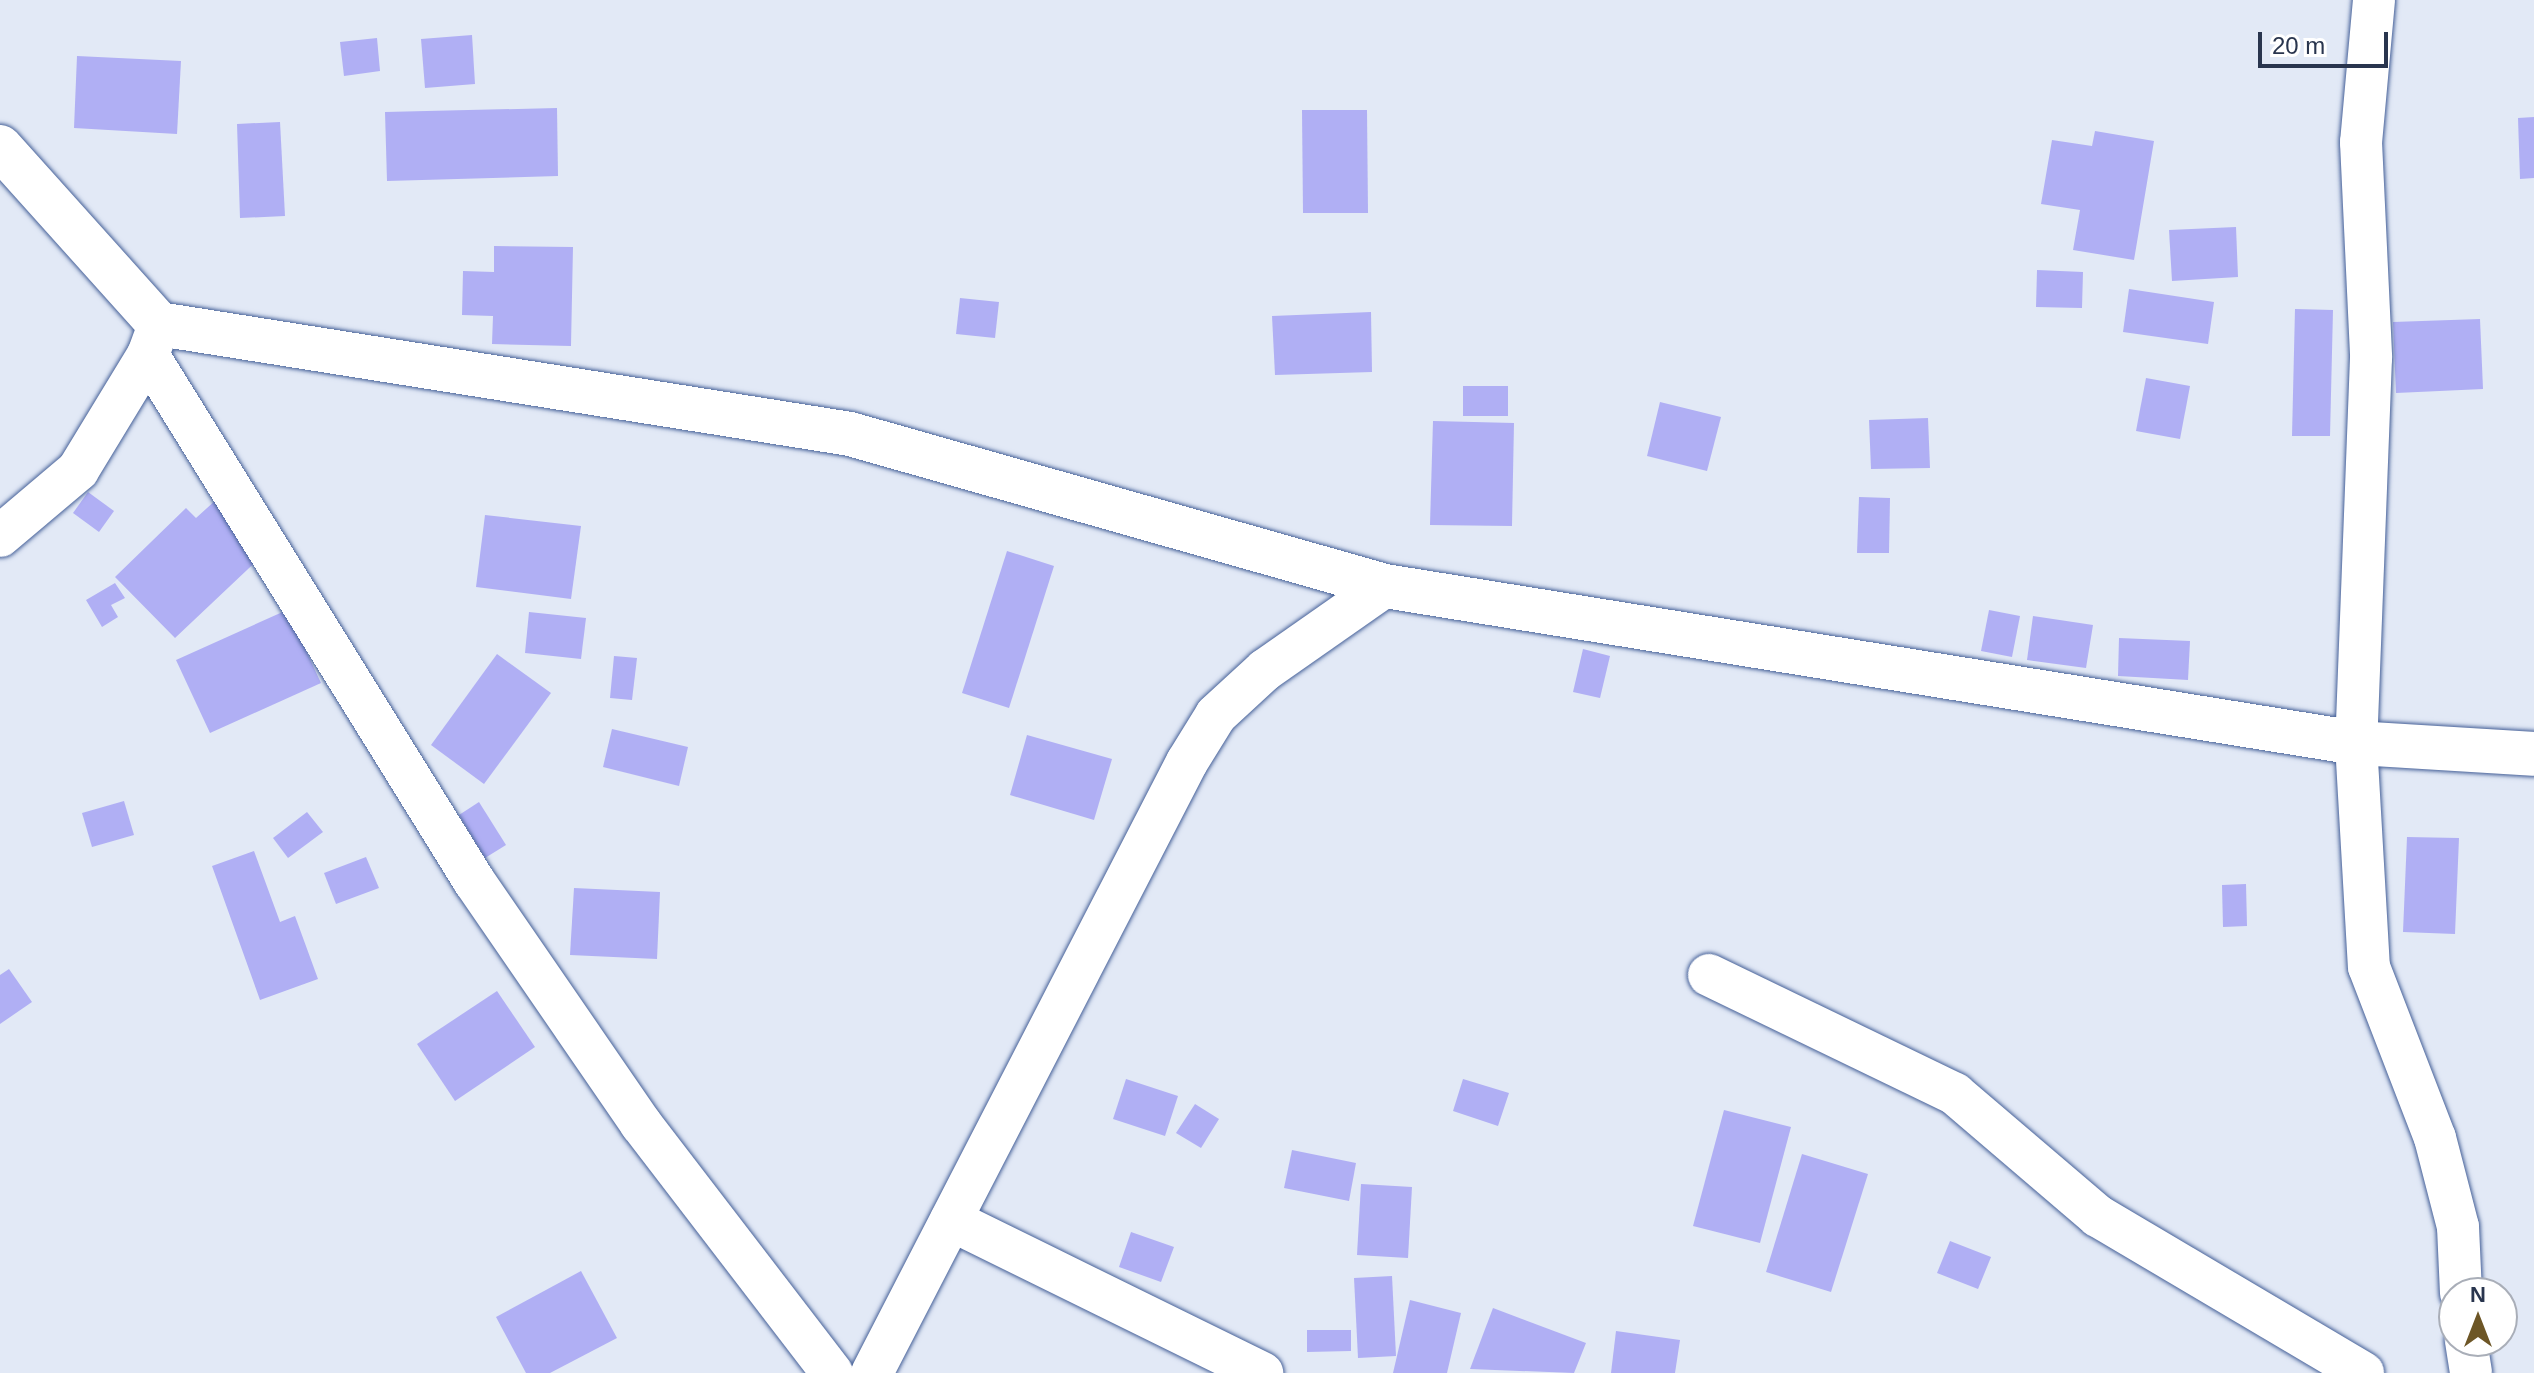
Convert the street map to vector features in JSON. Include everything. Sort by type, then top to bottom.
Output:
[{"type":"street","points":[[2374,0],[2361,142],[2371,358],[2356,743],[2369,967],[2435,1138],[2458,1227],[2460,1277]]},
{"type":"street","points":[[0,147],[154,340],[474,881],[641,1124],[832,1373]]},
{"type":"street","points":[[154,340],[850,434],[1385,586],[2356,743],[2534,754]]},
{"type":"street","points":[[0,536],[78,470],[154,340]]},
{"type":"street","points":[[872,1373],[1187,762],[1216,715],[1265,670],[1385,586]]},
{"type":"street","points":[[1709,975],[1955,1094],[2098,1216],[2363,1373]]},
{"type":"street","points":[[951,1220],[1262,1373]]},
{"type":"building","points":[[472,35],[475,84],[425,88],[421,39]]},
{"type":"building","points":[[377,38],[380,71],[344,76],[340,42]]},
{"type":"building","points":[[77,56],[181,61],[177,134],[74,128]]},
{"type":"building","points":[[557,108],[558,176],[387,181],[385,112]]},
{"type":"building","points":[[1302,110],[1367,110],[1368,213],[1303,213]]},
{"type":"building","points":[[2534,117],[2534,178],[2520,179],[2518,118]]},
{"type":"building","points":[[280,122],[285,216],[240,218],[237,124]]},
{"type":"building","points":[[2095,131],[2154,141],[2134,260],[2073,250],[2080,210],[2041,204],[2052,140],[2092,146]]},
{"type":"building","points":[[2236,227],[2238,277],[2172,281],[2169,230]]},
{"type":"building","points":[[494,246],[573,247],[571,346],[492,344],[493,316],[462,315],[463,271],[494,272]]},
{"type":"building","points":[[2037,270],[2083,272],[2082,308],[2036,307]]},
{"type":"building","points":[[2129,289],[2214,302],[2208,344],[2123,332]]},
{"type":"building","points":[[960,298],[999,302],[995,338],[956,334]]},
{"type":"building","points":[[2295,309],[2333,310],[2330,436],[2292,436]]},
{"type":"building","points":[[1371,312],[1372,372],[1275,375],[1272,316]]},
{"type":"building","points":[[2480,319],[2483,389],[2396,393],[2393,322]]},
{"type":"building","points":[[2146,378],[2190,386],[2180,439],[2136,431]]},
{"type":"building","points":[[1463,386],[1508,386],[1508,416],[1463,416]]},
{"type":"building","points":[[1660,402],[1721,417],[1707,471],[1647,456]]},
{"type":"building","points":[[1928,418],[1930,468],[1871,469],[1869,420]]},
{"type":"building","points":[[1433,421],[1514,423],[1512,526],[1430,525]]},
{"type":"building","points":[[88,492],[114,511],[99,532],[73,513]]},
{"type":"building","points":[[1859,497],[1890,498],[1889,553],[1857,553]]},
{"type":"building","points":[[217,499],[267,551],[175,638],[115,577],[186,508],[196,518]]},
{"type":"building","points":[[485,515],[581,526],[571,599],[476,587]]},
{"type":"building","points":[[1007,551],[1054,566],[1009,708],[962,693]]},
{"type":"building","points":[[115,583],[125,598],[111,605],[118,617],[102,627],[86,600]]},
{"type":"building","points":[[287,610],[321,683],[210,733],[176,660]]},
{"type":"building","points":[[1989,610],[2020,616],[2012,657],[1981,651]]},
{"type":"building","points":[[529,612],[586,618],[581,659],[525,653]]},
{"type":"building","points":[[2033,616],[2093,625],[2086,668],[2027,660]]},
{"type":"building","points":[[2119,638],[2190,641],[2188,680],[2118,676]]},
{"type":"building","points":[[1583,649],[1610,656],[1600,698],[1573,692]]},
{"type":"building","points":[[497,654],[551,693],[484,784],[431,745]]},
{"type":"building","points":[[614,656],[637,658],[632,700],[610,698]]},
{"type":"building","points":[[612,729],[688,747],[679,786],[603,767]]},
{"type":"building","points":[[1027,735],[1112,759],[1094,820],[1010,795]]},
{"type":"building","points":[[124,801],[134,835],[92,847],[82,813]]},
{"type":"building","points":[[479,802],[506,845],[485,858],[459,815]]},
{"type":"building","points":[[307,812],[323,832],[288,858],[273,838]]},
{"type":"building","points":[[2407,837],[2459,838],[2455,934],[2403,932]]},
{"type":"building","points":[[254,851],[280,922],[295,916],[318,979],[260,1000],[212,866]]},
{"type":"building","points":[[366,857],[379,888],[336,904],[324,873]]},
{"type":"building","points":[[2246,884],[2247,926],[2223,927],[2222,885]]},
{"type":"building","points":[[574,888],[660,892],[657,959],[570,955]]},
{"type":"building","points":[[9,969],[32,1002],[0,1024],[0,975]]},
{"type":"building","points":[[497,991],[535,1047],[455,1101],[417,1044]]},
{"type":"building","points":[[1126,1079],[1178,1096],[1165,1136],[1113,1119]]},
{"type":"building","points":[[1463,1079],[1509,1093],[1498,1126],[1453,1111]]},
{"type":"building","points":[[1195,1104],[1219,1119],[1201,1148],[1176,1133]]},
{"type":"building","points":[[1724,1110],[1791,1127],[1760,1243],[1693,1226]]},
{"type":"building","points":[[1292,1150],[1356,1163],[1349,1201],[1284,1188]]},
{"type":"building","points":[[1802,1154],[1868,1174],[1831,1292],[1766,1272]]},
{"type":"building","points":[[1361,1184],[1412,1187],[1408,1258],[1357,1255]]},
{"type":"building","points":[[1131,1232],[1174,1247],[1161,1282],[1119,1267]]},
{"type":"building","points":[[1950,1241],[1991,1257],[1978,1289],[1937,1273]]},
{"type":"building","points":[[581,1271],[617,1338],[550,1373],[526,1373],[496,1317]]},
{"type":"building","points":[[1392,1276],[1396,1356],[1358,1358],[1354,1278]]},
{"type":"building","points":[[1410,1300],[1461,1313],[1447,1373],[1393,1373]]},
{"type":"building","points":[[1493,1308],[1586,1343],[1574,1373],[1470,1369]]},
{"type":"building","points":[[1307,1330],[1351,1330],[1351,1351],[1307,1352]]},
{"type":"building","points":[[1616,1331],[1680,1340],[1675,1373],[1611,1373]]}]
